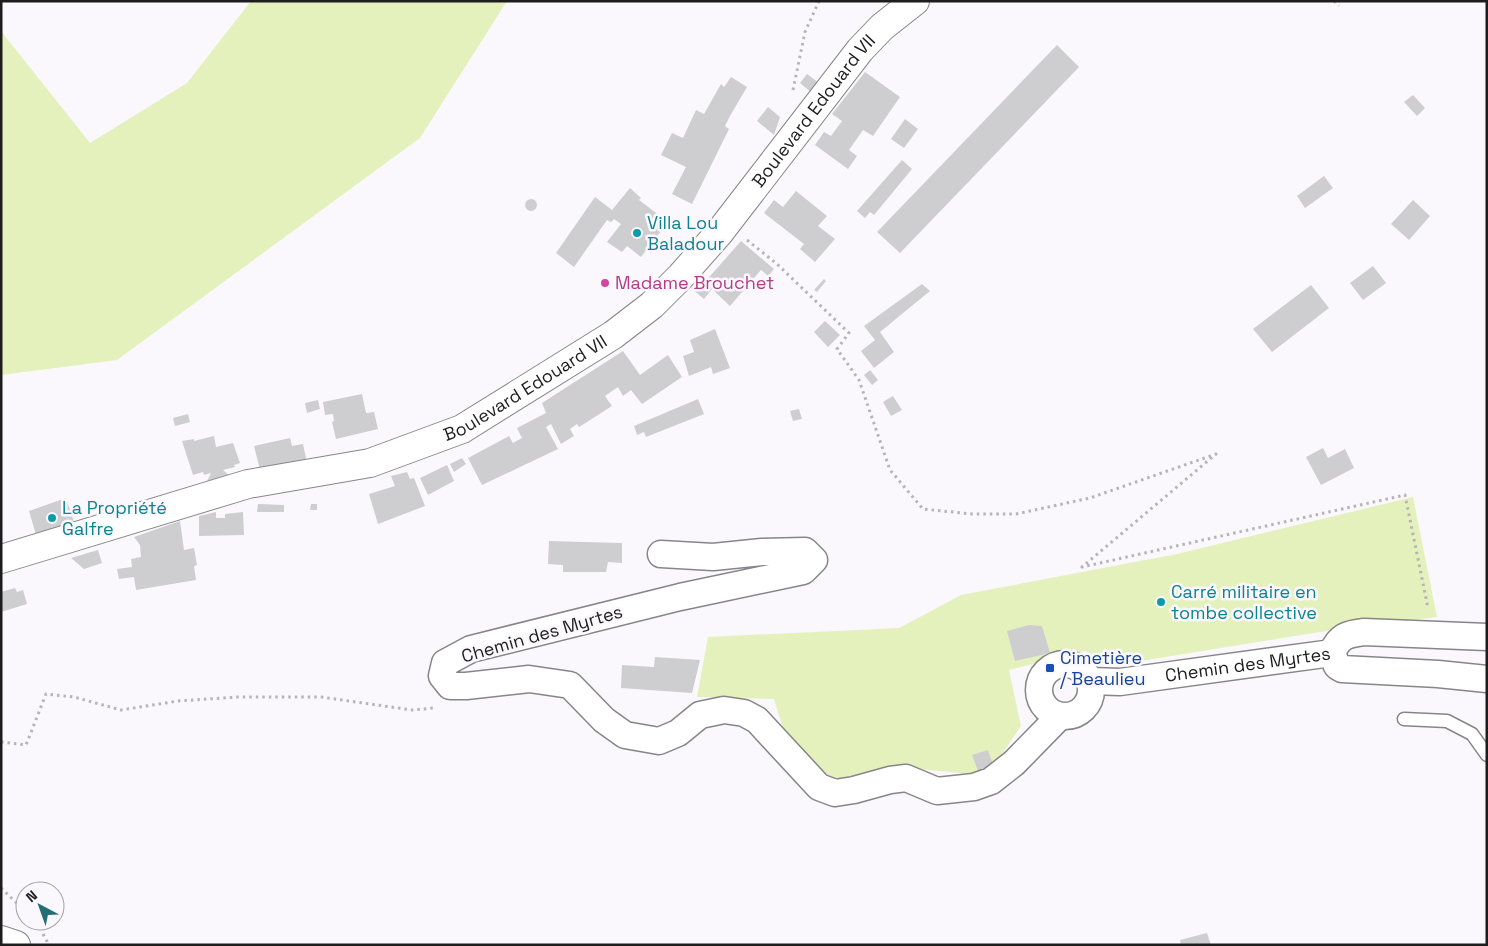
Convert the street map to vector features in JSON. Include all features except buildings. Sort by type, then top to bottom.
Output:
[{"type":"street","name":"Boulevard Edouard VII","points":[[1,559],[248,484],[370,463],[462,429],[621,329],[652,305],[681,276],[726,223],[860,50],[882,27],[915,1]]},
{"type":"street","name":"Chemin des Myrtes","points":[[661,554],[713,558],[762,552],[805,551],[814,560],[803,571],[680,597],[471,649],[444,663],[442,676],[450,686],[529,679],[570,685],[604,720],[625,735],[659,741],[678,733],[700,715],[724,710],[744,714],[757,720],[819,787],[835,793],[906,778],[937,791],[974,787],[991,781],[1014,763],[1060,716]]},
{"type":"street","name":"Chemin des Myrtes","points":[[1090,681],[1120,682],[1332,653],[1342,637],[1364,632],[1487,637]]},
{"type":"street","points":[[1332,653],[1337,666],[1342,670],[1438,674],[1487,679]]},
{"type":"street","points":[[1068,663],[1079,667],[1086,673],[1090,681],[1092,690],[1090,699],[1085,708],[1078,713],[1060,716],[1051,713],[1041,701],[1039,692],[1040,682],[1050,668],[1059,664],[1068,663]]},
{"type":"street","points":[[1,940],[16,945]]},
{"type":"lane","points":[[1404,719],[1447,721],[1472,734],[1487,755]]},
{"type":"path","points":[[792,95],[805,32],[819,1]]},
{"type":"path","points":[[1334,1],[1339,6]]},
{"type":"path","points":[[726,223],[777,264],[849,333],[837,348],[859,380],[890,470],[923,509],[972,514],[1016,514],[1090,498],[1216,454],[1082,566],[1405,495],[1434,635]]},
{"type":"path","points":[[1,742],[26,745],[46,694],[74,697],[121,710],[178,701],[238,697],[321,697],[412,710],[438,707]]},
{"type":"path","points":[[1,888],[15,901]]},
{"type":"green space","points":[[251,1],[507,1],[420,138],[117,360],[1,375],[1,31],[90,143],[187,83]]},
{"type":"green space","points":[[1413,497],[1437,617],[1320,632],[1116,665],[1085,651],[1009,670],[1021,726],[993,767],[979,775],[899,767],[847,779],[826,779],[784,732],[774,699],[697,697],[708,637],[899,628],[961,595],[1177,554]]},
{"type":"place","name":"Villa Lou Baladour","points":[[637,233]]},
{"type":"place","name":"Madame Brouchet","points":[[605,283]]},
{"type":"place","name":"La Propriété Galfre","points":[[52,518]]},
{"type":"place","name":"Carré militaire en tombe collective","points":[[1161,602]]},
{"type":"place","name":"Cimetière / Beaulieu","points":[[1050,668]]}]
